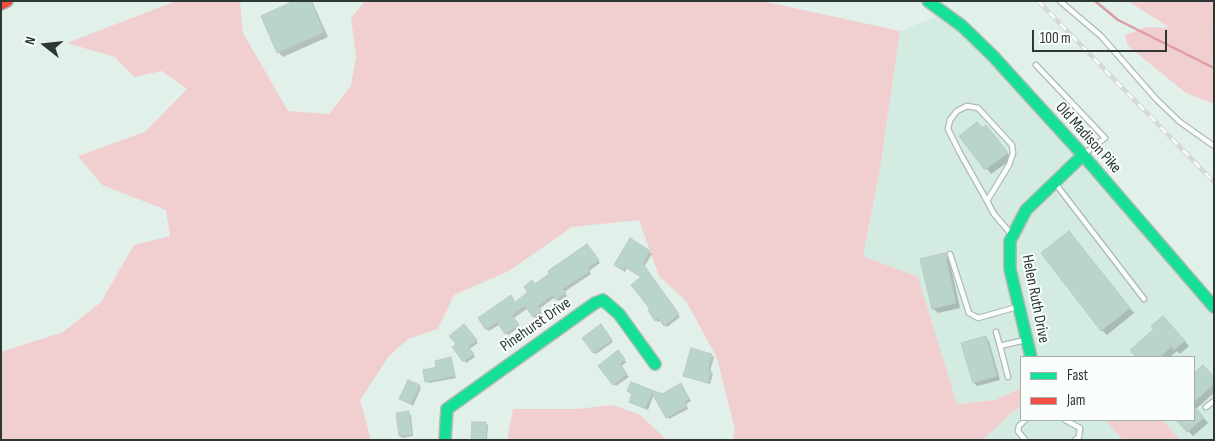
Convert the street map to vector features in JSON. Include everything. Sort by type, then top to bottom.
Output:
[{"type":"street","points":[[1,4],[7,1]]},
{"type":"street","name":"Old Madison Pike","points":[[928,1],[962,26],[1083,156],[1214,307]]},
{"type":"street","name":"Helen Ruth Drive","points":[[1031,356],[1010,269],[1009,252],[1012,236],[1026,210],[1083,156]]},
{"type":"street","name":"Pinehurst Drive","points":[[445,440],[447,409],[595,303],[602,300],[619,314],[655,364]]},
{"type":"lane","points":[[1060,1],[1101,36],[1180,122],[1214,146]]},
{"type":"lane","points":[[1036,65],[1105,138],[1083,156]]},
{"type":"lane","points":[[987,201],[1009,165],[1013,153],[1012,145],[978,108],[967,106],[957,111],[950,120],[948,128],[987,201],[994,214],[1012,236]]},
{"type":"lane","points":[[1054,182],[1144,299]]},
{"type":"lane","points":[[950,254],[969,313],[978,318],[1018,307]]},
{"type":"lane","points":[[996,332],[1008,377]]},
{"type":"lane","points":[[1000,346],[1026,340]]},
{"type":"lane","points":[[1206,407],[1214,401]]},
{"type":"lane","points":[[1024,421],[1019,426],[1018,431],[1025,440]]},
{"type":"lane","points":[[1067,421],[1080,428],[1079,437],[1075,440]]},
{"type":"path","points":[[1214,21],[1210,31],[1214,42]]},
{"type":"shaded area","points":[[176,1],[240,1],[243,33],[288,111],[329,114],[351,86],[356,56],[351,18],[365,1],[762,1],[900,31],[880,169],[863,256],[918,277],[957,404],[995,400],[1020,388],[1020,407],[983,440],[733,440],[735,429],[717,358],[686,301],[659,276],[639,220],[572,227],[509,271],[454,295],[438,329],[408,339],[389,356],[360,400],[371,440],[1,440],[1,352],[63,332],[101,302],[134,245],[170,236],[166,210],[102,185],[78,156],[145,132],[187,89],[162,71],[134,77],[115,57],[67,43]]},
{"type":"shaded area","points":[[1128,1],[1214,1],[1214,104],[1186,93],[1128,46],[1125,35],[1147,27],[1170,28]]},
{"type":"shaded area","points":[[946,13],[1214,307],[1214,440],[1181,440],[1163,421],[1195,421],[1195,356],[1020,356],[1020,388],[995,400],[957,404],[918,277],[863,256],[880,169],[900,31]]},
{"type":"shaded area","points":[[612,405],[639,414],[667,440],[507,440],[513,409],[577,409]]},
{"type":"shaded area","points":[[1020,407],[1020,421],[1106,421],[1123,440],[983,440]]},
{"type":"shaded area","points":[[1106,421],[1163,421],[1181,440],[1123,440]]},
{"type":"building","points":[[294,1],[311,1],[324,32],[277,53],[261,16]]},
{"type":"building","points":[[977,122],[982,128],[986,125],[1008,153],[985,170],[959,136]]},
{"type":"building","points":[[1069,231],[1130,308],[1101,331],[1041,253]]},
{"type":"building","points":[[630,238],[650,251],[643,264],[679,314],[664,326],[658,318],[655,321],[648,310],[650,309],[631,285],[641,277],[625,267],[623,270],[614,265]]},
{"type":"building","points":[[587,244],[599,260],[588,268],[590,271],[563,289],[566,293],[556,300],[552,295],[538,306],[541,311],[533,317],[525,306],[512,315],[519,325],[505,334],[497,322],[486,330],[478,318],[511,295],[515,302],[528,292],[524,287],[532,280],[535,284],[549,274],[548,271]]},
{"type":"building","points":[[945,253],[956,303],[932,309],[920,259]]},
{"type":"building","points":[[1163,316],[1185,341],[1174,350],[1171,347],[1161,356],[1135,356],[1130,350],[1154,329],[1151,326]]},
{"type":"building","points":[[464,324],[477,340],[468,347],[474,354],[463,362],[452,347],[456,344],[449,336]]},
{"type":"building","points":[[601,324],[612,340],[593,353],[582,338]]},
{"type":"building","points":[[986,336],[997,376],[973,383],[961,343]]},
{"type":"building","points":[[691,348],[712,354],[708,370],[711,371],[708,383],[683,376]]},
{"type":"building","points":[[618,350],[625,359],[620,364],[627,374],[613,385],[598,366]]},
{"type":"building","points":[[451,357],[455,376],[425,382],[423,370],[436,367],[435,361]]},
{"type":"building","points":[[1203,365],[1214,377],[1214,384],[1195,401],[1195,372]]},
{"type":"building","points":[[408,380],[420,385],[411,404],[399,399]]},
{"type":"building","points":[[631,382],[662,394],[681,383],[689,399],[685,401],[687,406],[666,418],[652,393],[645,408],[629,402],[632,394],[627,391]]},
{"type":"building","points":[[1195,407],[1204,418],[1187,432],[1177,421],[1195,421]]},
{"type":"building","points":[[409,411],[412,435],[399,436],[396,413]]},
{"type":"building","points":[[472,422],[486,422],[486,440],[471,440]]},
{"type":"waterway","points":[[1095,1],[1118,20],[1214,68]]},
{"type":"railway","points":[[1038,1],[1214,182]]},
{"type":"traffic: fast","points":[[928,1],[962,26],[993,56],[1083,155],[1214,307]]},
{"type":"traffic: fast","points":[[1031,356],[1010,269],[1010,241],[1026,210],[1083,155]]},
{"type":"traffic: fast","points":[[445,440],[447,409],[595,303],[603,300],[619,314],[655,364]]},
{"type":"traffic: jam","points":[[1,4],[7,1]]}]
